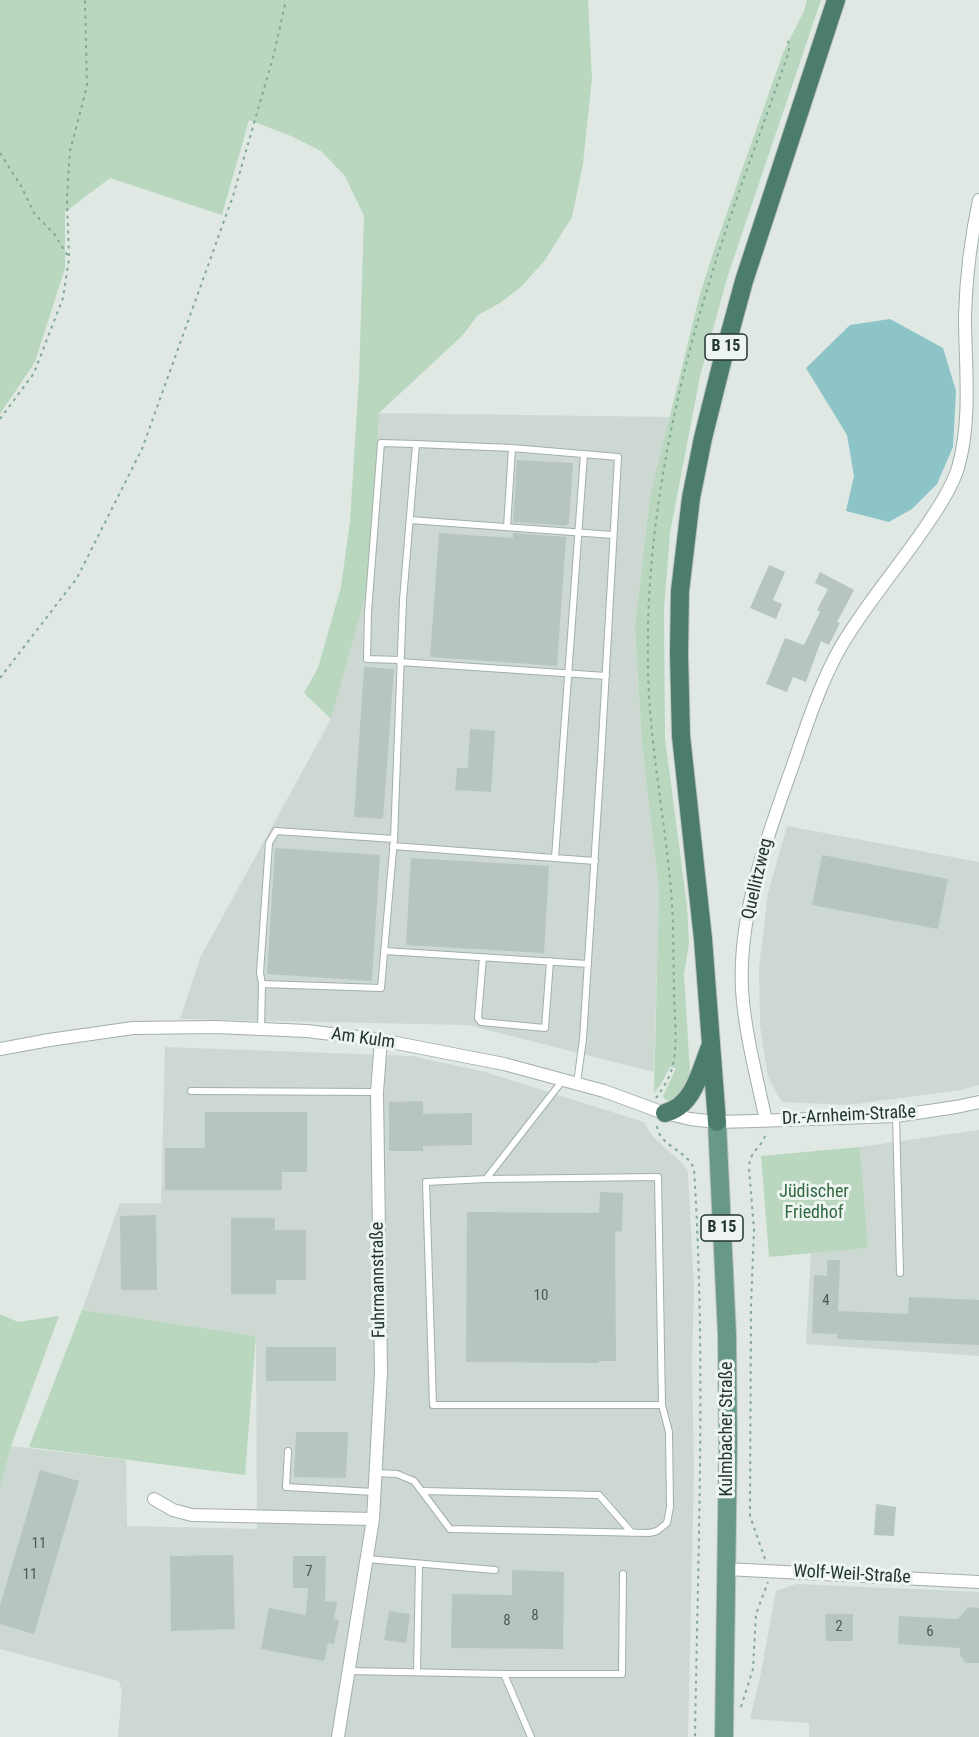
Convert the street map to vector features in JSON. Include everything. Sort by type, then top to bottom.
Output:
[{"type":"highway","name":"B 15","points":[[717,1122],[698,880],[681,736],[679,653],[681,579],[691,498],[722,362],[744,281],[836,0]]},
{"type":"highway","points":[[663,1112],[680,1106],[690,1095],[712,1039]]},
{"type":"main road","name":"Kulmbacher Straße","points":[[717,1122],[727,1346],[724,1737]]},
{"type":"street","name":"Quellitzweg","points":[[766,1121],[748,1033],[742,990],[744,949],[751,901],[769,832],[812,710],[840,649],[910,551],[943,500],[957,470],[964,441],[967,407],[965,315],[969,248],[979,200]]},
{"type":"street","name":"Am Kulm","points":[[0,1049],[133,1028],[307,1030],[381,1040],[477,1058],[604,1090],[663,1112],[690,1119],[717,1122]]},
{"type":"street","name":"Fuhrmannstraße","points":[[338,1737],[373,1520],[381,1373],[377,1092],[381,1040]]},
{"type":"street","name":"Dr.-Arnheim-Straße","points":[[717,1122],[896,1116],[979,1102]]},
{"type":"street","points":[[154,1499],[173,1510],[192,1515],[373,1520]]},
{"type":"street","name":"Wolf-Weil-Straße","points":[[726,1569],[979,1582]]},
{"type":"lane","points":[[577,1083],[581,1062],[595,861],[606,676],[613,535],[618,457],[512,448],[381,443],[368,612],[367,659],[606,676]]},
{"type":"lane","points":[[262,984],[381,988],[393,842],[403,600],[416,444]]},
{"type":"lane","points":[[507,527],[512,448]]},
{"type":"lane","points":[[555,858],[584,454]]},
{"type":"lane","points":[[410,520],[613,535]]},
{"type":"lane","points":[[261,1029],[262,984],[260,973],[269,843],[276,831],[595,861]]},
{"type":"lane","points":[[384,951],[588,964]]},
{"type":"lane","points":[[483,957],[478,1018],[481,1022],[545,1028],[550,961]]},
{"type":"lane","points":[[486,1179],[564,1079]]},
{"type":"lane","points":[[191,1091],[377,1092]]},
{"type":"lane","points":[[896,1116],[900,1273]]},
{"type":"lane","points":[[375,1473],[397,1474],[414,1481],[450,1529],[649,1533],[657,1531],[667,1522],[669,1515],[669,1432],[662,1405],[658,1177],[426,1182],[433,1405],[662,1405]]},
{"type":"lane","points":[[288,1451],[286,1487],[374,1492]]},
{"type":"lane","points":[[423,1491],[599,1495],[632,1533]]},
{"type":"lane","points":[[367,1559],[495,1570]]},
{"type":"lane","points":[[417,1672],[419,1564]]},
{"type":"lane","points":[[348,1671],[622,1674],[623,1574]]},
{"type":"lane","points":[[504,1674],[531,1737]]},
{"type":"path","points":[[0,419],[34,374],[63,298],[69,259],[67,198],[70,151],[87,86],[86,0]]},
{"type":"path","points":[[0,678],[77,578],[142,448],[233,196],[274,54],[286,0]]},
{"type":"path","points":[[0,153],[21,186],[34,213],[55,235],[69,259]]},
{"type":"path","points":[[663,1112],[658,1131],[663,1139],[691,1162],[694,1169],[697,1218],[700,1331],[694,1737]]},
{"type":"path","points":[[740,1711],[753,1669],[756,1614],[768,1586],[769,1570],[750,1516],[754,1230],[750,1159],[765,1137],[766,1121]]},
{"type":"shaded area","points":[[379,413],[670,417],[650,497],[635,627],[642,745],[659,890],[654,1072],[468,1025],[180,1019],[200,958],[331,719],[370,580]]},
{"type":"shaded area","points":[[787,826],[979,862],[979,1085],[961,1090],[849,1105],[782,1102],[768,1077],[760,1026],[759,968],[768,893]]},
{"type":"shaded area","points":[[165,1047],[412,1056],[485,1072],[644,1122],[653,1137],[684,1165],[688,1173],[694,1289],[692,1362],[694,1470],[688,1737],[118,1737],[122,1691],[119,1681],[0,1649],[0,1487],[11,1446],[126,1460],[127,1526],[257,1529],[256,1336],[82,1310],[120,1203],[161,1203]]},
{"type":"shaded area","points":[[979,1130],[979,1356],[806,1344],[811,1253],[868,1248],[860,1147]]},
{"type":"shaded area","points":[[796,1584],[979,1592],[979,1737],[809,1737],[809,1723],[750,1719],[776,1591]]},
{"type":"green space","points":[[0,0],[588,0],[592,78],[583,164],[572,217],[545,260],[521,287],[500,303],[478,315],[462,336],[379,413],[370,580],[331,719],[304,693],[318,668],[341,587],[350,521],[359,378],[364,216],[345,176],[321,151],[291,136],[249,120],[222,215],[110,178],[65,212],[65,268],[35,362],[0,414]]},
{"type":"green space","points":[[807,0],[821,0],[728,275],[700,376],[670,533],[664,609],[665,738],[687,906],[689,943],[684,974],[690,1082],[678,1099],[668,1101],[663,1097],[676,1068],[670,1067],[654,1093],[659,890],[642,745],[635,627],[650,497],[700,294],[783,53],[804,11]]},
{"type":"green space","name":"Jüdischer Friedhof","points":[[860,1147],[868,1248],[769,1257],[761,1156]]},
{"type":"green space","points":[[82,1310],[256,1336],[245,1475],[29,1447]]},
{"type":"green space","points":[[0,1314],[18,1322],[59,1316],[11,1446],[0,1487]]},
{"type":"water","points":[[890,319],[943,348],[956,391],[953,447],[937,484],[912,509],[889,522],[846,511],[854,476],[847,435],[806,368],[850,325]]},
{"type":"building","points":[[517,460],[573,463],[569,524],[567,526],[513,522]]},
{"type":"building","points":[[439,533],[513,538],[513,533],[566,537],[557,666],[430,657]]},
{"type":"building","points":[[769,565],[785,572],[773,600],[782,604],[776,619],[750,608]]},
{"type":"building","points":[[820,572],[854,590],[837,622],[840,623],[829,645],[821,641],[806,682],[793,677],[787,692],[766,684],[785,638],[804,645],[820,612],[817,610],[828,589],[815,583]]},
{"type":"building","points":[[364,667],[394,669],[383,819],[354,817]]},
{"type":"building","points":[[470,729],[495,731],[491,792],[455,790],[457,768],[468,768]]},
{"type":"building","points":[[275,848],[380,855],[372,981],[267,974]]},
{"type":"building","points":[[822,855],[948,879],[938,929],[812,905]]},
{"type":"building","points":[[411,858],[549,866],[544,953],[406,945]]},
{"type":"building","points":[[423,1101],[423,1114],[472,1113],[472,1145],[423,1146],[423,1151],[389,1151],[389,1102]]},
{"type":"building","points":[[205,1112],[307,1112],[307,1172],[282,1172],[282,1190],[165,1190],[165,1148],[205,1148]]},
{"type":"building","points":[[600,1192],[623,1193],[622,1232],[615,1231],[616,1361],[599,1361],[599,1363],[466,1362],[467,1212],[599,1213]]},
{"type":"building","points":[[156,1215],[157,1290],[121,1290],[120,1216]]},
{"type":"building","points":[[231,1218],[275,1218],[275,1230],[306,1230],[306,1280],[276,1280],[276,1294],[231,1294]]},
{"type":"building","points":[[827,1260],[840,1260],[838,1311],[908,1314],[909,1297],[979,1300],[979,1345],[837,1339],[837,1334],[812,1333],[814,1275],[827,1276]]},
{"type":"building","points":[[266,1347],[336,1347],[336,1381],[266,1381]]},
{"type":"building","points":[[296,1432],[348,1432],[346,1478],[294,1477]]},
{"type":"building","points":[[40,1470],[79,1481],[34,1634],[0,1624],[0,1606]]},
{"type":"building","points":[[876,1504],[896,1507],[894,1536],[874,1535]]},
{"type":"building","points":[[233,1555],[235,1629],[171,1631],[170,1556]]},
{"type":"building","points":[[293,1556],[326,1556],[325,1601],[337,1602],[334,1619],[339,1620],[334,1644],[328,1643],[324,1661],[261,1649],[269,1608],[306,1615],[308,1588],[293,1588]]},
{"type":"building","points":[[512,1570],[564,1572],[563,1649],[451,1648],[452,1594],[512,1595]]},
{"type":"building","points":[[968,1607],[979,1608],[979,1663],[966,1663],[960,1655],[960,1648],[898,1644],[899,1616],[958,1619]]},
{"type":"building","points":[[389,1611],[410,1614],[406,1643],[384,1640]]},
{"type":"building","points":[[825,1614],[853,1614],[853,1641],[826,1641]]}]
